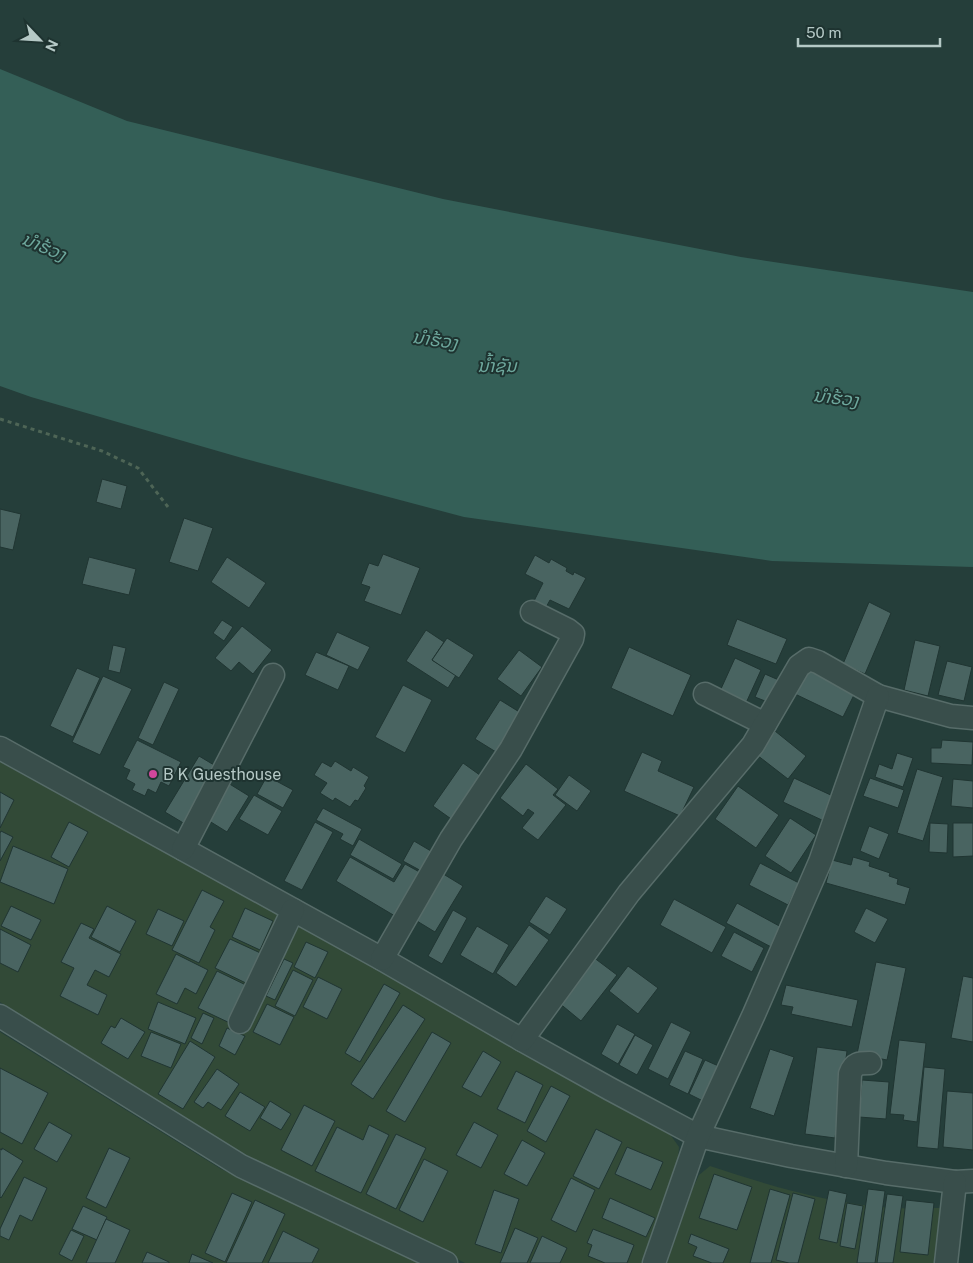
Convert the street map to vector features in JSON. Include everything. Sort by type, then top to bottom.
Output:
[{"type":"street","points":[[382,958],[450,839],[511,749],[572,639],[573,634],[568,630],[532,612]]},
{"type":"street","points":[[522,1040],[629,893],[753,744],[799,666],[809,659],[818,662],[878,696],[951,716],[973,718]]},
{"type":"street","points":[[183,849],[273,675]]},
{"type":"street","points":[[705,694],[765,724]]},
{"type":"street","points":[[654,1263],[698,1136],[754,1014],[820,862],[878,696]]},
{"type":"street","points":[[0,748],[382,958],[522,1040],[698,1136],[886,1173],[964,1182],[946,1263]]},
{"type":"street","points":[[240,1022],[293,910]]},
{"type":"street","points":[[0,1016],[240,1166],[446,1263]]},
{"type":"street","points":[[846,1166],[850,1074],[853,1066],[858,1063],[870,1063]]},
{"type":"path","points":[[0,419],[102,450],[138,468],[168,507]]},
{"type":"shaded area","points":[[0,762],[402,982],[667,1130],[679,1147],[677,1171],[645,1263],[465,1263],[250,1158],[0,1002]]},
{"type":"shaded area","points":[[0,1032],[221,1169],[418,1263],[0,1263]]},
{"type":"shaded area","points":[[710,1166],[778,1187],[847,1203],[894,1208],[940,1208],[935,1263],[667,1263],[693,1188],[699,1175]]},
{"type":"water","name":"ນ້ຳຊັນ","points":[[0,69],[127,121],[443,199],[741,257],[973,292],[973,567],[772,561],[464,517],[242,458],[31,397],[0,386]]},
{"type":"building","points":[[102,479],[127,486],[121,509],[96,502]]},
{"type":"building","points":[[0,509],[21,514],[13,550],[0,547]]},
{"type":"building","points":[[184,518],[213,528],[198,571],[169,562]]},
{"type":"building","points":[[383,554],[420,568],[401,615],[364,601],[370,587],[361,584],[369,563],[378,566]]},
{"type":"building","points":[[535,555],[549,563],[551,559],[567,568],[566,571],[573,575],[574,572],[586,578],[569,609],[550,600],[544,611],[532,605],[543,583],[525,574]]},
{"type":"building","points":[[89,557],[136,569],[129,595],[82,584]]},
{"type":"building","points":[[227,557],[266,583],[249,608],[211,582]]},
{"type":"building","points":[[869,602],[891,613],[865,674],[843,664]]},
{"type":"building","points":[[737,619],[787,639],[776,664],[727,645]]},
{"type":"building","points":[[222,620],[233,627],[224,641],[213,633]]},
{"type":"building","points":[[242,626],[272,650],[253,674],[239,662],[231,671],[215,658]]},
{"type":"building","points":[[426,630],[444,642],[432,660],[456,675],[448,688],[406,661]]},
{"type":"building","points":[[337,632],[370,647],[358,670],[326,655]]},
{"type":"building","points":[[447,638],[474,655],[459,678],[432,660]]},
{"type":"building","points":[[915,640],[940,646],[928,696],[904,690]]},
{"type":"building","points":[[113,645],[126,648],[120,673],[108,670]]},
{"type":"building","points":[[629,647],[691,675],[673,716],[611,688]]},
{"type":"building","points":[[519,650],[542,667],[521,696],[497,679]]},
{"type":"building","points":[[316,652],[349,666],[338,690],[305,675]]},
{"type":"building","points":[[735,658],[761,670],[746,703],[720,691]]},
{"type":"building","points":[[947,661],[972,667],[964,701],[938,695]]},
{"type":"building","points":[[77,668],[100,678],[73,737],[50,726]]},
{"type":"building","points":[[807,669],[855,693],[843,717],[795,694]]},
{"type":"building","points":[[765,674],[781,681],[770,703],[755,697]]},
{"type":"building","points":[[103,676],[132,689],[100,755],[72,742]]},
{"type":"building","points":[[164,682],[179,689],[153,745],[138,738]]},
{"type":"building","points":[[403,685],[432,700],[405,753],[375,737]]},
{"type":"building","points":[[500,700],[521,713],[496,752],[475,739]]},
{"type":"building","points":[[775,731],[806,756],[788,779],[757,755]]},
{"type":"building","points":[[137,740],[181,762],[169,786],[161,782],[156,793],[148,789],[145,796],[132,790],[135,784],[126,779],[130,770],[123,767]]},
{"type":"building","points":[[942,740],[973,742],[972,765],[931,763],[931,748],[941,748]]},
{"type":"building","points":[[642,752],[662,761],[658,771],[694,787],[680,816],[624,791]]},
{"type":"building","points":[[897,753],[913,758],[903,787],[875,777],[879,764],[892,769]]},
{"type":"building","points":[[199,756],[219,768],[185,824],[165,812]]},
{"type":"building","points":[[335,761],[351,771],[353,767],[369,777],[364,786],[366,788],[358,801],[355,800],[350,807],[335,798],[333,801],[320,793],[327,783],[314,775],[322,762],[331,767]]},
{"type":"building","points":[[463,763],[484,778],[454,821],[433,806]]},
{"type":"building","points":[[526,764],[558,789],[553,795],[566,805],[538,840],[522,828],[534,813],[528,809],[523,816],[500,798]]},
{"type":"building","points":[[917,769],[943,777],[923,841],[897,833]]},
{"type":"building","points":[[569,775],[591,791],[577,811],[555,795]]},
{"type":"building","points":[[267,776],[293,790],[283,808],[257,794]]},
{"type":"building","points":[[794,778],[835,797],[824,821],[783,802]]},
{"type":"building","points":[[870,778],[904,790],[898,808],[863,796]]},
{"type":"building","points":[[953,779],[973,781],[973,808],[951,806]]},
{"type":"building","points":[[228,783],[249,796],[227,832],[206,819]]},
{"type":"building","points":[[738,786],[779,815],[756,848],[715,819]]},
{"type":"building","points":[[0,792],[14,800],[0,828]]},
{"type":"building","points":[[254,795],[282,811],[268,835],[239,819]]},
{"type":"building","points":[[323,808],[362,829],[353,846],[340,839],[343,834],[316,820]]},
{"type":"building","points":[[790,818],[816,835],[791,873],[765,856]]},
{"type":"building","points":[[69,822],[88,832],[69,867],[51,857]]},
{"type":"building","points":[[315,822],[333,832],[302,890],[284,881]]},
{"type":"building","points":[[930,823],[948,824],[947,853],[929,852]]},
{"type":"building","points":[[953,823],[973,823],[973,856],[953,857]]},
{"type":"building","points":[[869,826],[889,834],[879,859],[860,851]]},
{"type":"building","points":[[1,831],[13,837],[0,861],[0,833]]},
{"type":"building","points":[[359,839],[402,864],[393,879],[350,855]]},
{"type":"building","points":[[414,841],[436,854],[425,873],[403,861]]},
{"type":"building","points":[[13,846],[68,869],[54,904],[0,882]]},
{"type":"building","points":[[350,857],[394,882],[405,864],[425,875],[400,919],[336,881]]},
{"type":"building","points":[[853,857],[870,862],[869,866],[890,873],[889,876],[898,879],[897,884],[910,888],[905,905],[826,883],[832,860],[851,865]]},
{"type":"building","points":[[760,863],[799,883],[788,905],[749,885]]},
{"type":"building","points":[[440,872],[463,886],[435,932],[412,918]]},
{"type":"building","points":[[202,890],[224,901],[210,927],[215,930],[199,963],[172,950]]},
{"type":"building","points":[[546,896],[567,909],[550,935],[529,922]]},
{"type":"building","points":[[674,899],[726,927],[712,953],[660,925]]},
{"type":"building","points":[[737,903],[783,928],[773,948],[726,923]]},
{"type":"building","points":[[11,906],[41,920],[31,940],[1,926]]},
{"type":"building","points":[[107,906],[136,921],[120,952],[91,937]]},
{"type":"building","points":[[245,908],[273,921],[260,950],[232,937]]},
{"type":"building","points":[[866,908],[888,919],[875,943],[854,932]]},
{"type":"building","points":[[158,909],[184,921],[172,946],[146,934]]},
{"type":"building","points":[[453,910],[467,918],[442,964],[428,956]]},
{"type":"building","points":[[81,923],[94,929],[89,938],[121,954],[109,977],[95,970],[87,985],[107,995],[98,1015],[60,996],[74,968],[61,962]]},
{"type":"building","points":[[529,925],[549,940],[516,987],[496,973]]},
{"type":"building","points":[[477,926],[509,945],[493,974],[460,955]]},
{"type":"building","points":[[0,929],[31,945],[18,972],[0,963]]},
{"type":"building","points":[[734,932],[764,948],[752,972],[721,956]]},
{"type":"building","points":[[230,939],[267,956],[252,986],[215,968]]},
{"type":"building","points":[[306,942],[328,952],[315,978],[294,967]]},
{"type":"building","points":[[176,954],[208,970],[196,994],[185,988],[177,1004],[156,994]]},
{"type":"building","points":[[593,957],[617,975],[581,1021],[558,1002]]},
{"type":"building","points":[[284,959],[293,963],[275,1000],[266,996]]},
{"type":"building","points":[[876,962],[906,968],[887,1060],[857,1054]]},
{"type":"building","points":[[628,966],[658,988],[638,1014],[609,991]]},
{"type":"building","points":[[293,970],[313,980],[295,1016],[275,1006]]},
{"type":"building","points":[[217,971],[250,987],[232,1024],[198,1008]]},
{"type":"building","points":[[963,976],[973,978],[973,1042],[951,1038]]},
{"type":"building","points":[[318,977],[342,989],[327,1019],[303,1007]]},
{"type":"building","points":[[384,984],[400,993],[360,1062],[345,1053]]},
{"type":"building","points":[[786,985],[858,1000],[852,1027],[791,1014],[793,1007],[781,1005]]},
{"type":"building","points":[[158,1002],[196,1018],[185,1044],[148,1029]]},
{"type":"building","points":[[267,1004],[294,1017],[280,1045],[253,1032]]},
{"type":"building","points":[[403,1005],[425,1019],[373,1099],[351,1084]]},
{"type":"building","points":[[203,1013],[214,1018],[202,1044],[191,1038]]},
{"type":"building","points":[[121,1018],[145,1032],[128,1059],[101,1043],[111,1026],[115,1028]]},
{"type":"building","points":[[671,1022],[691,1032],[668,1079],[648,1069]]},
{"type":"building","points":[[617,1024],[635,1034],[618,1064],[601,1054]]},
{"type":"building","points":[[227,1028],[245,1036],[235,1055],[219,1046]]},
{"type":"building","points":[[151,1032],[181,1044],[171,1068],[141,1056]]},
{"type":"building","points":[[432,1032],[451,1043],[405,1122],[386,1111]]},
{"type":"building","points":[[635,1035],[653,1045],[637,1075],[619,1065]]},
{"type":"building","points":[[899,1040],[926,1043],[917,1122],[903,1120],[904,1115],[890,1114]]},
{"type":"building","points":[[190,1041],[215,1057],[183,1109],[158,1094]]},
{"type":"building","points":[[817,1047],[847,1051],[835,1138],[805,1134]]},
{"type":"building","points":[[770,1049],[794,1057],[774,1116],[750,1108]]},
{"type":"building","points":[[483,1051],[501,1062],[481,1097],[462,1087]]},
{"type":"building","points":[[685,1051],[703,1059],[688,1094],[669,1085]]},
{"type":"building","points":[[705,1060],[723,1068],[707,1103],[689,1094]]},
{"type":"building","points":[[924,1067],[945,1069],[938,1149],[917,1147]]},
{"type":"building","points":[[0,1068],[48,1093],[22,1144],[0,1132]]},
{"type":"building","points":[[217,1069],[239,1084],[221,1110],[208,1102],[203,1108],[194,1102]]},
{"type":"building","points":[[516,1071],[543,1085],[525,1123],[497,1109]]},
{"type":"building","points":[[862,1080],[889,1082],[886,1119],[859,1117]]},
{"type":"building","points":[[551,1086],[570,1096],[546,1142],[527,1131]]},
{"type":"building","points":[[947,1091],[973,1093],[973,1150],[943,1147]]},
{"type":"building","points":[[240,1092],[265,1107],[250,1131],[225,1116]]},
{"type":"building","points":[[270,1101],[291,1114],[281,1130],[260,1118]]},
{"type":"building","points":[[304,1105],[335,1121],[312,1166],[281,1150]]},
{"type":"building","points":[[49,1122],[72,1135],[57,1162],[34,1149]]},
{"type":"building","points":[[474,1122],[498,1135],[481,1168],[456,1155]]},
{"type":"building","points":[[369,1125],[389,1135],[361,1193],[315,1171],[337,1127],[363,1140]]},
{"type":"building","points":[[596,1129],[622,1142],[599,1189],[573,1176]]},
{"type":"building","points":[[396,1134],[426,1148],[396,1209],[366,1194]]},
{"type":"building","points":[[522,1140],[545,1153],[527,1186],[504,1174]]},
{"type":"building","points":[[627,1147],[663,1162],[651,1190],[615,1174]]},
{"type":"building","points":[[2,1148],[23,1161],[1,1198],[0,1149],[2,1150]]},
{"type":"building","points":[[109,1148],[130,1158],[106,1208],[86,1198]]},
{"type":"building","points":[[424,1159],[448,1171],[423,1222],[399,1210]]},
{"type":"building","points":[[714,1174],[752,1187],[737,1230],[699,1218]]},
{"type":"building","points":[[24,1177],[47,1188],[32,1221],[20,1215],[9,1240],[0,1236],[0,1229]]},
{"type":"building","points":[[571,1178],[595,1190],[576,1232],[551,1220]]},
{"type":"building","points":[[770,1189],[790,1195],[771,1263],[750,1263]]},
{"type":"building","points":[[868,1189],[885,1191],[875,1263],[857,1263]]},
{"type":"building","points":[[494,1190],[519,1199],[501,1253],[475,1244]]},
{"type":"building","points":[[829,1190],[847,1194],[837,1243],[819,1239]]},
{"type":"building","points":[[232,1193],[252,1202],[225,1262],[205,1253]]},
{"type":"building","points":[[793,1193],[815,1199],[798,1263],[776,1260]]},
{"type":"building","points":[[887,1194],[903,1196],[893,1263],[877,1263]]},
{"type":"building","points":[[610,1198],[655,1218],[646,1237],[602,1218]]},
{"type":"building","points":[[255,1200],[285,1214],[262,1263],[226,1263]]},
{"type":"building","points":[[906,1200],[934,1203],[928,1255],[900,1252]]},
{"type":"building","points":[[847,1203],[863,1206],[855,1249],[840,1246]]},
{"type":"building","points":[[83,1206],[107,1217],[97,1240],[72,1229]]},
{"type":"building","points":[[106,1219],[130,1230],[115,1263],[86,1263]]},
{"type":"building","points":[[515,1228],[538,1238],[527,1263],[500,1263]]},
{"type":"building","points":[[593,1229],[634,1245],[627,1263],[605,1263],[588,1256],[592,1245],[587,1243]]},
{"type":"building","points":[[71,1230],[84,1236],[72,1261],[59,1254]]},
{"type":"building","points":[[283,1231],[319,1249],[312,1263],[268,1263]]},
{"type":"building","points":[[691,1234],[729,1249],[723,1263],[712,1263],[693,1256],[697,1247],[688,1243]]},
{"type":"building","points":[[542,1236],[567,1248],[560,1263],[530,1263]]},
{"type":"building","points":[[147,1252],[169,1262],[169,1263],[142,1263]]},
{"type":"building","points":[[192,1254],[213,1263],[189,1263]]},
{"type":"place","name":"B K Guesthouse","points":[[153,774]]},
{"type":"water label","name":"ນຳ້ຮວງ","points":[[44,247]]},
{"type":"water label","name":"ນຳ້ຮວງ","points":[[435,340]]},
{"type":"water label","name":"ນຳ້ຮວງ","points":[[836,398]]}]
